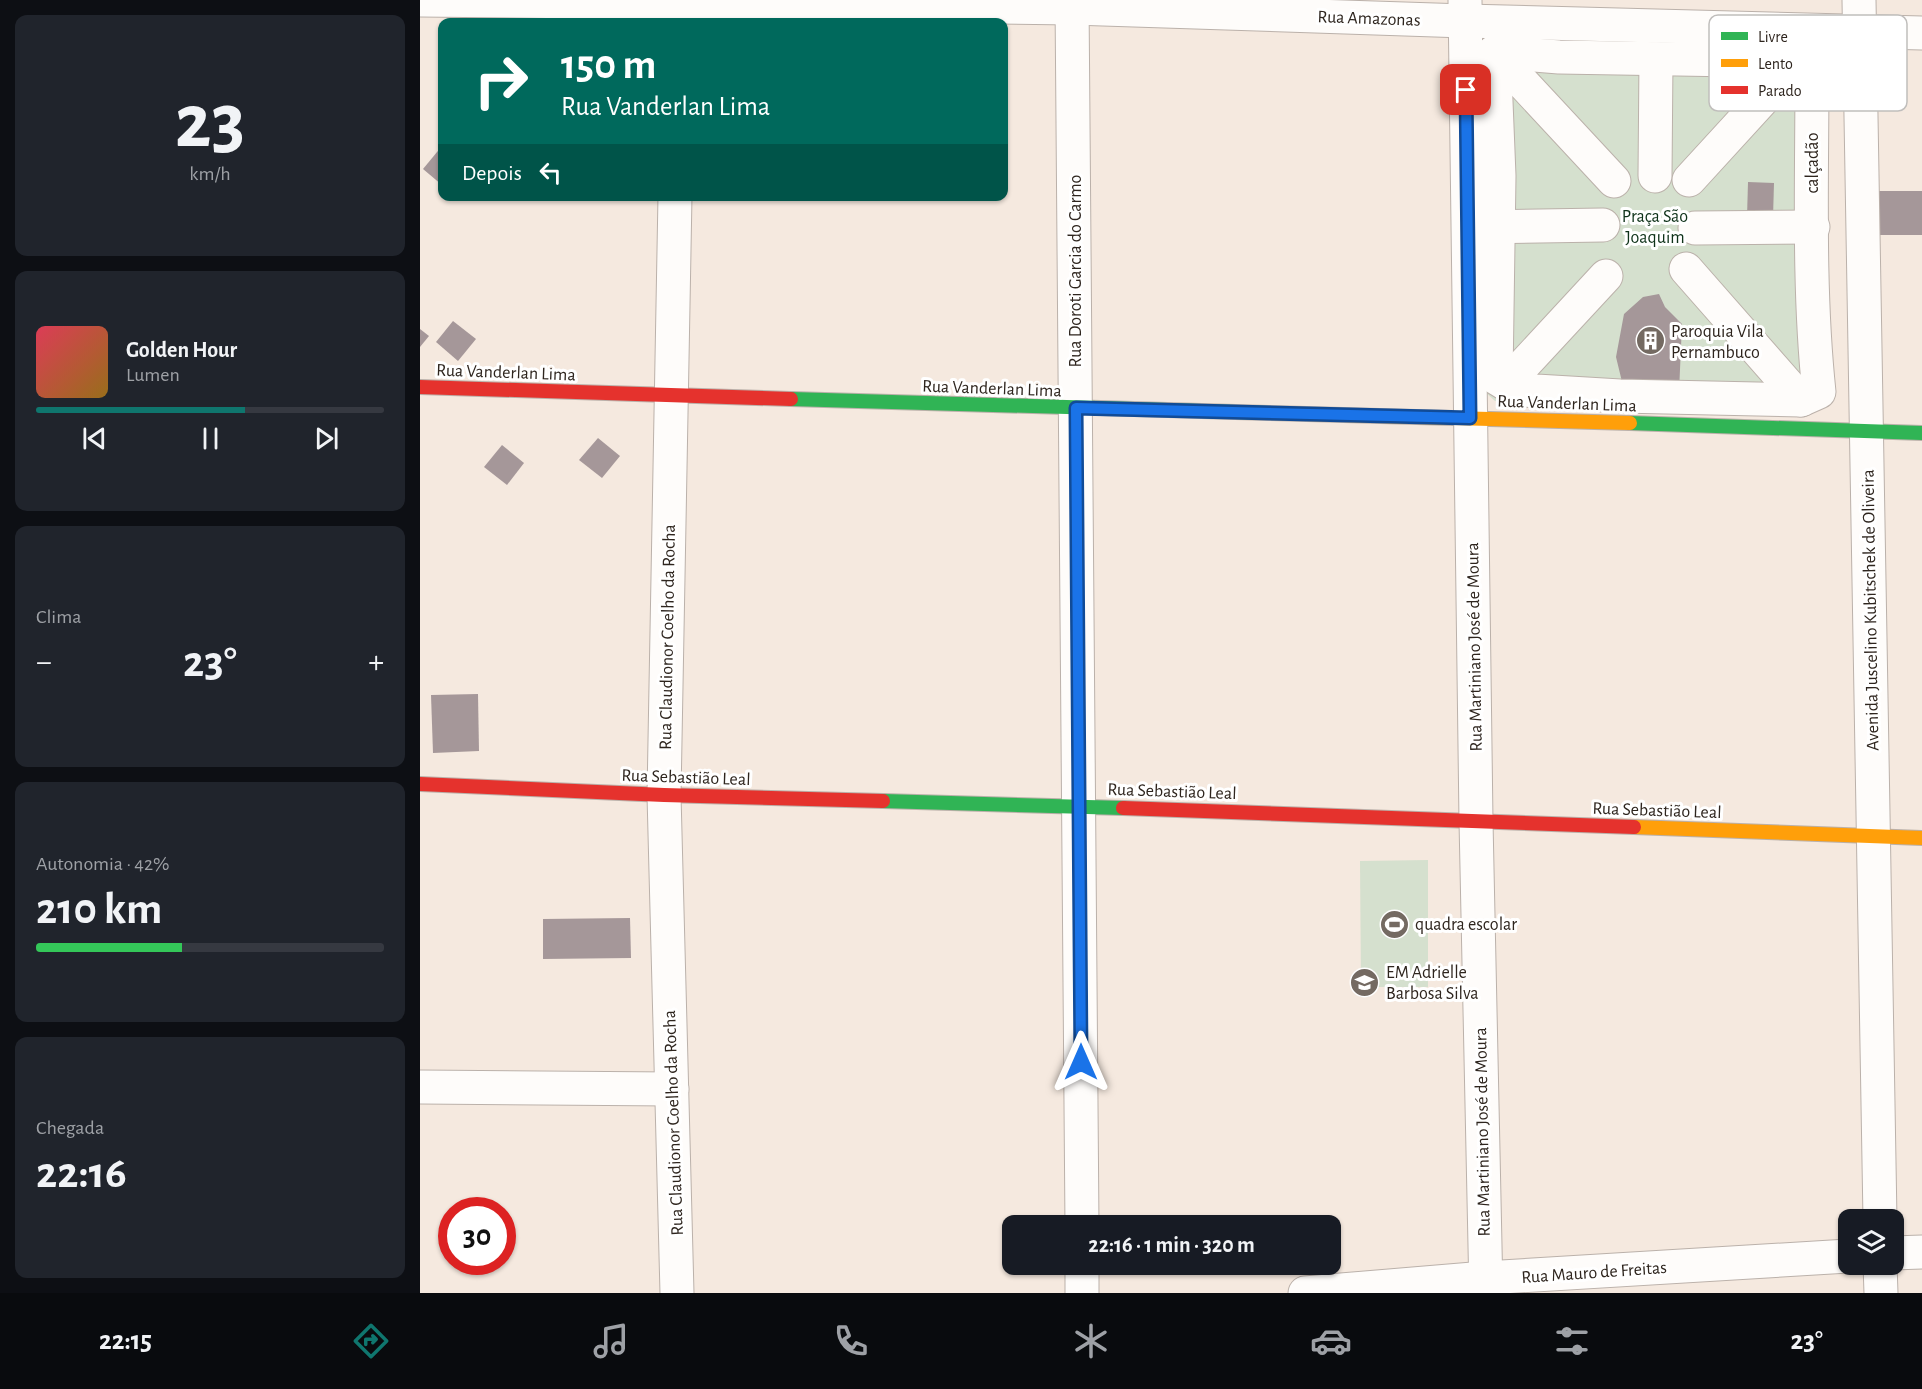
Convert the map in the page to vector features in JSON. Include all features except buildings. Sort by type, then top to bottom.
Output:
[{"type":"street","name":"Rua Amazonas","points":[[420,0],[678,8],[1072,4],[1859,15]]},
{"type":"street","name":"Rua Doroti Garcia do Carmo","points":[[1072,4],[1082,1215]]},
{"type":"street","name":"Rua Martiniano José de Moura","points":[[1465,11],[1483,227],[1470,418],[1486,1286]]},
{"type":"street","name":"Rua Amazonas","points":[[1907,29],[1922,33]]},
{"type":"street","points":[[1494,52],[1498,176],[1483,227],[1496,378],[1514,389],[1801,400]]},
{"type":"street","points":[[1494,52],[1559,57],[1709,60]]},
{"type":"street","points":[[1494,52],[1614,181]]},
{"type":"street","points":[[1655,176],[1656,59]]},
{"type":"street","points":[[1689,180],[1753,111]]},
{"type":"street","name":"calçadão","points":[[1801,400],[1819,392],[1816,363],[1812,111]]},
{"type":"street","name":"Avenida Juscelino Kubitschek de Oliveira","points":[[1861,111],[1880,1209]]},
{"type":"street","name":"Rua Claudionor Coelho da Rocha","points":[[675,201],[664,795],[678,1293]]},
{"type":"street","points":[[1483,227],[1603,225]]},
{"type":"street","points":[[1695,228],[1813,227]]},
{"type":"street","points":[[1686,268],[1801,400]]},
{"type":"street","points":[[1506,384],[1606,276]]},
{"type":"street","name":"Rua Vanderlan Lima","points":[[420,387],[1922,433]]},
{"type":"street","name":"Rua Sebastião Leal","points":[[420,784],[664,795],[1079,806],[1922,838]]},
{"type":"street","points":[[420,1087],[672,1089]]},
{"type":"street","points":[[1904,1253],[1922,1252]]},
{"type":"street","name":"Rua Mauro de Freitas","points":[[1305,1293],[1486,1286],[1838,1257]]},
{"type":"street","points":[[1082,1275],[1082,1293]]},
{"type":"street","points":[[1880,1275],[1881,1293]]},
{"type":"green space","name":"Praça São Joaquim","points":[[1486,38],[1709,43],[1709,111],[1825,111],[1831,402],[1818,411],[1495,401],[1485,392]]},
{"type":"green space","name":"quadra escolar","points":[[1428,860],[1428,987],[1361,987],[1360,861]]},
{"type":"traffic: fast","points":[[791,399],[1269,413]]},
{"type":"traffic: fast","points":[[1630,423],[1922,433]]},
{"type":"traffic: fast","points":[[883,801],[1123,808]]},
{"type":"traffic: slow","points":[[1269,413],[1630,423]]},
{"type":"traffic: slow","points":[[1634,827],[1922,838]]},
{"type":"traffic: jam","points":[[420,387],[791,399]]},
{"type":"traffic: jam","points":[[420,784],[664,795],[883,801]]},
{"type":"traffic: jam","points":[[1123,808],[1634,827]]},
{"type":"place","name":"Paroquia Vila Pernambuco","points":[[1650,341]]},
{"type":"place","name":"quadra escolar","points":[[1394,924]]},
{"type":"place","name":"EM Adrielle Barbosa Silva","points":[[1365,982]]},
{"type":"route","points":[[1081,1062],[1076,408],[1470,418],[1466,90]]}]
